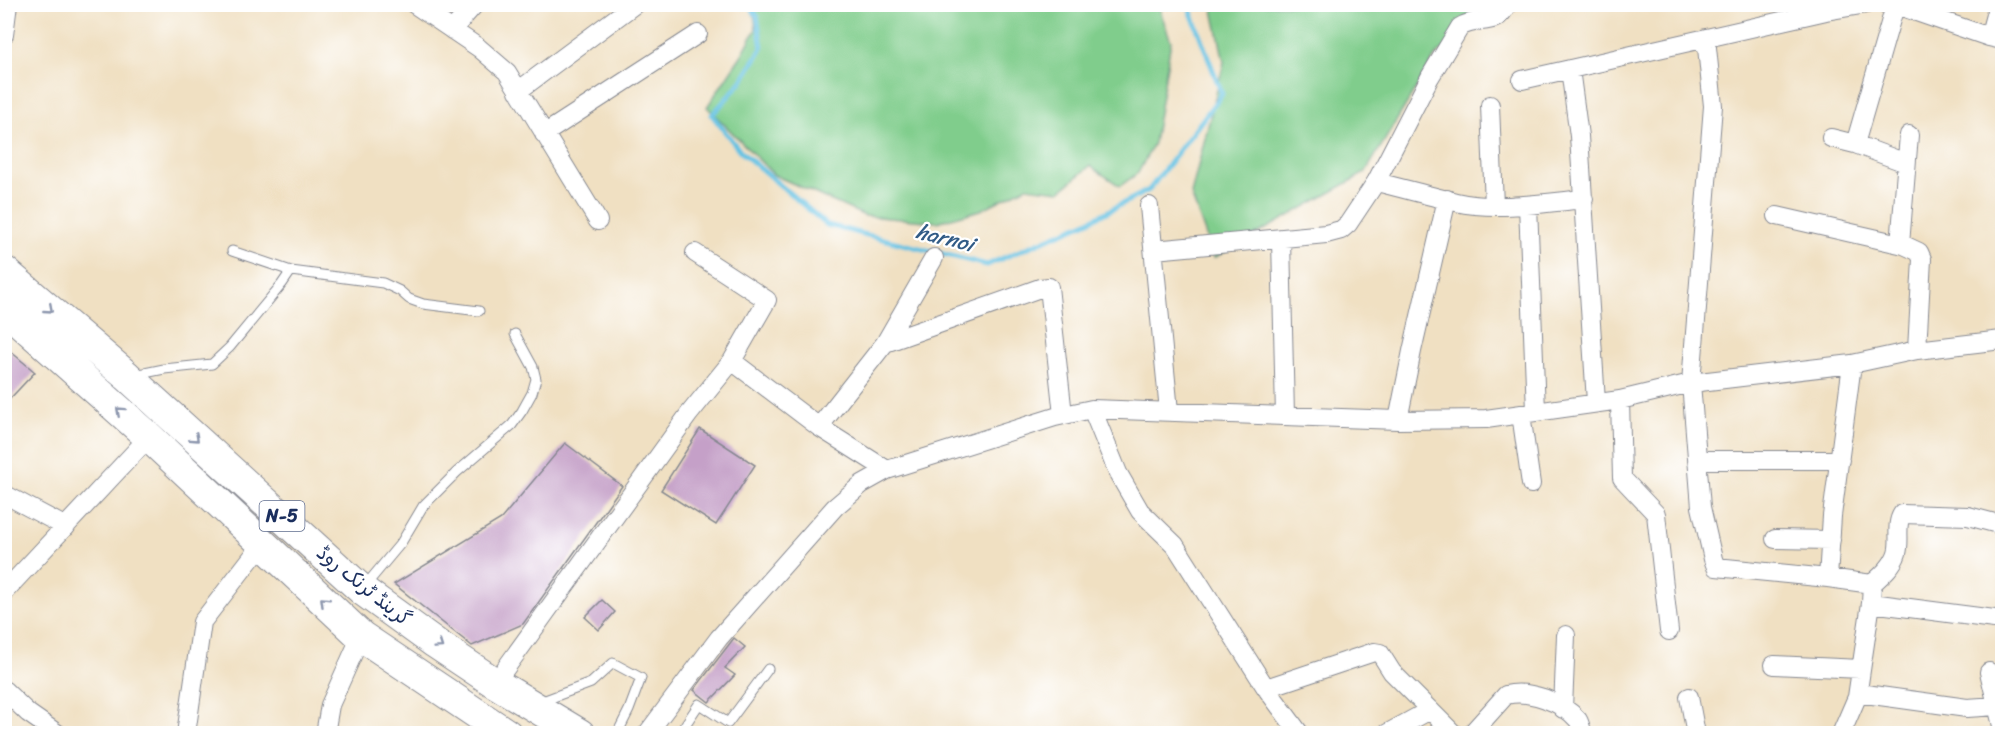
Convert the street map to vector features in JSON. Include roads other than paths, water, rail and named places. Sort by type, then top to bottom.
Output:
[{"type":"highway","name":"گرینڈ ٹرنک روڈ","points":[[4,271],[127,376],[362,590],[495,683],[580,734]]},
{"type":"highway","name":"گرینڈ ٹرنک روڈ","points":[[4,308],[149,438],[361,636],[507,734]]},
{"type":"street","points":[[4,35],[8,4]]},
{"type":"street","points":[[414,4],[479,48],[507,72],[598,221]]},
{"type":"street","points":[[452,30],[475,4]]},
{"type":"street","points":[[518,91],[635,4]]},
{"type":"street","points":[[1154,250],[1281,239],[1341,230],[1348,224],[1376,182],[1430,77],[1460,27],[1466,23],[1494,19],[1503,14],[1507,4]]},
{"type":"street","points":[[1522,80],[1827,8],[1867,4]]},
{"type":"street","points":[[1855,144],[1890,5],[1996,39],[1998,4]]},
{"type":"street","points":[[544,134],[698,34]]},
{"type":"street","points":[[1706,38],[1713,106],[1691,383],[1701,507],[1716,567],[1872,584]]},
{"type":"street","points":[[1570,69],[1584,198],[1596,402]]},
{"type":"street","points":[[1490,105],[1494,206]]},
{"type":"street","points":[[1900,244],[1909,135]]},
{"type":"street","points":[[1831,138],[1855,144],[1906,163]]},
{"type":"street","points":[[1376,182],[1457,203],[1494,206],[1528,205],[1584,198]]},
{"type":"street","points":[[1398,420],[1447,199]]},
{"type":"street","points":[[1528,205],[1531,484]]},
{"type":"street","points":[[1149,206],[1168,411]]},
{"type":"street","points":[[1777,216],[1900,244],[1919,252],[1922,259],[1917,350]]},
{"type":"street","points":[[1281,239],[1285,416]]},
{"type":"street","points":[[495,683],[689,414],[732,361],[767,300],[694,253]]},
{"type":"street","points":[[819,428],[885,343],[934,258]]},
{"type":"street","points":[[885,343],[1040,288],[1049,287],[1063,415]]},
{"type":"street","points":[[647,734],[719,638],[835,507],[862,484],[887,470],[945,450],[1063,415],[1092,409],[1398,420],[1486,419],[1620,400],[1691,383],[1852,364],[1917,350],[2002,340]]},
{"type":"street","points":[[732,361],[819,428],[887,470]]},
{"type":"street","points":[[1828,578],[1852,364]]},
{"type":"street","points":[[1620,400],[1622,478],[1656,514],[1669,631]]},
{"type":"street","points":[[1092,409],[1118,473],[1140,511],[1176,545],[1266,688],[1300,734]]},
{"type":"street","points":[[4,592],[149,438]]},
{"type":"street","points":[[1697,459],[1840,460]]},
{"type":"street","points":[[4,494],[66,527]]},
{"type":"street","points":[[1841,734],[1858,693],[1872,584],[1887,570],[1897,554],[1899,519],[1902,514],[1968,516],[2002,525]]},
{"type":"street","points":[[1775,539],[1831,540]]},
{"type":"street","points":[[186,734],[202,622],[263,543]]},
{"type":"street","points":[[1871,603],[2002,620]]},
{"type":"street","points":[[1563,709],[1566,635]]},
{"type":"street","points":[[325,734],[330,705],[361,636]]},
{"type":"street","points":[[1266,688],[1374,652],[1380,653],[1392,672],[1454,734]]},
{"type":"street","points":[[1774,665],[1861,669]]},
{"type":"street","points":[[1989,672],[2002,726]]},
{"type":"street","points":[[4,690],[28,713],[58,734]]},
{"type":"street","points":[[1471,734],[1506,695],[1514,693],[1532,695],[1555,703],[1579,721],[1583,734]]},
{"type":"street","points":[[1858,693],[1967,708],[1997,706]]},
{"type":"street","points":[[1689,697],[1696,734]]},
{"type":"street","points":[[1386,734],[1430,710]]},
{"type":"lane","points":[[232,251],[291,271],[382,283],[400,291],[409,299],[423,304],[479,311]]},
{"type":"lane","points":[[127,376],[212,364],[230,347],[291,271]]},
{"type":"lane","points":[[362,590],[401,543],[423,506],[473,458],[512,425],[522,411],[532,393],[536,379],[533,367],[514,334]]},
{"type":"lane","points":[[532,705],[591,683],[613,663],[641,678],[617,734]]},
{"type":"lane","points":[[679,734],[699,704],[728,723],[768,669]]},
{"type":"waterway","name":"harnoi","points":[[749,4],[757,16],[762,48],[741,82],[712,115],[740,151],[827,225],[987,265],[1087,222],[1149,190],[1222,94],[1188,4]]}]
